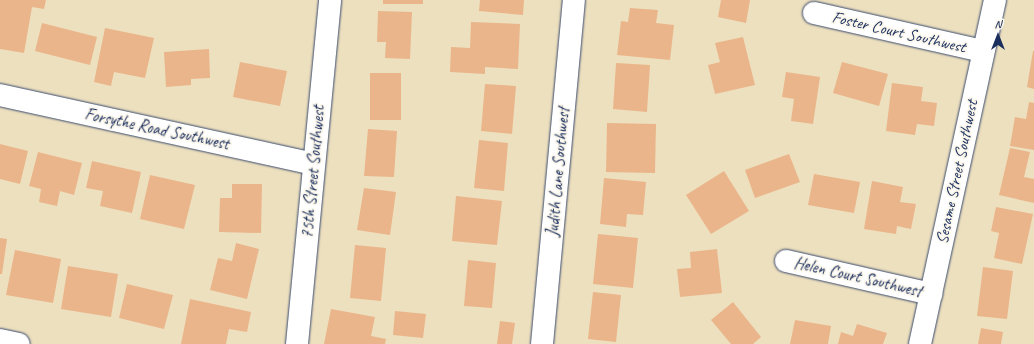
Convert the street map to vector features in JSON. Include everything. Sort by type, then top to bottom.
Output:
[{"type":"street","name":"75th Street Southwest","points":[[297,344],[330,0]]},
{"type":"street","name":"Judith Lane Southwest","points":[[542,344],[574,0]]},
{"type":"street","name":"Sesame Street Southwest","points":[[920,344],[995,0]]},
{"type":"street","name":"Foster Court Southwest","points":[[814,13],[983,51]]},
{"type":"street","name":"Forsythe Road Southwest","points":[[0,95],[314,164]]},
{"type":"street","name":"Helen Court Southwest","points":[[786,261],[931,294]]},
{"type":"street","points":[[0,340],[19,344]]},
{"type":"building","points":[[0,0],[46,0],[44,9],[32,7],[24,53],[0,49]]},
{"type":"building","points":[[383,0],[423,0],[423,4],[383,4]]},
{"type":"building","points":[[480,0],[524,0],[523,15],[479,11]]},
{"type":"building","points":[[721,0],[750,0],[746,23],[718,17]]},
{"type":"building","points":[[630,8],[658,10],[656,23],[674,25],[670,60],[617,55],[621,21],[628,22]]},
{"type":"building","points":[[378,11],[412,12],[410,59],[385,58],[386,42],[377,42]]},
{"type":"building","points":[[471,22],[520,24],[518,69],[485,67],[485,74],[450,72],[451,47],[470,48]]},
{"type":"building","points":[[42,23],[97,37],[90,65],[35,51]]},
{"type":"building","points":[[105,28],[154,38],[145,78],[114,72],[111,86],[94,82]]},
{"type":"building","points":[[743,37],[755,85],[715,94],[708,65],[720,62],[715,43]]},
{"type":"building","points":[[209,49],[210,78],[191,79],[191,85],[166,87],[164,52]]},
{"type":"building","points":[[1034,51],[1034,89],[1027,87]]},
{"type":"building","points":[[240,62],[287,71],[280,106],[233,97]]},
{"type":"building","points":[[842,62],[888,74],[879,106],[833,93]]},
{"type":"building","points":[[616,63],[650,65],[647,112],[613,109]]},
{"type":"building","points":[[786,72],[820,77],[813,124],[791,121],[794,99],[782,97]]},
{"type":"building","points":[[370,73],[401,73],[401,120],[370,120]]},
{"type":"building","points":[[892,83],[923,87],[921,101],[937,103],[934,126],[917,124],[915,135],[886,131]]},
{"type":"building","points":[[485,84],[516,86],[512,134],[481,131]]},
{"type":"building","points":[[1029,102],[1034,103],[1034,150],[1010,146],[1015,117],[1026,119]]},
{"type":"building","points":[[607,123],[656,124],[655,173],[606,172]]},
{"type":"building","points":[[368,129],[397,131],[394,177],[364,176]]},
{"type":"building","points":[[479,140],[508,143],[504,191],[474,188]]},
{"type":"building","points":[[0,144],[28,151],[20,184],[0,179]]},
{"type":"building","points":[[1010,148],[1030,152],[1024,177],[1034,179],[1034,203],[999,195]]},
{"type":"building","points":[[38,152],[82,163],[74,195],[60,191],[57,206],[39,202],[41,189],[29,186]]},
{"type":"building","points":[[789,154],[800,182],[755,198],[745,170]]},
{"type":"building","points":[[92,161],[141,172],[132,213],[100,206],[103,191],[86,188]]},
{"type":"building","points":[[724,171],[749,211],[711,234],[686,195]]},
{"type":"building","points":[[814,174],[860,182],[854,213],[808,205]]},
{"type":"building","points":[[150,175],[195,185],[184,229],[140,219]]},
{"type":"building","points":[[604,178],[646,182],[643,215],[627,214],[626,227],[600,224]]},
{"type":"building","points":[[872,181],[903,187],[900,202],[916,204],[911,229],[897,226],[896,234],[864,229]]},
{"type":"building","points":[[232,184],[262,184],[261,233],[219,232],[220,198],[232,198]]},
{"type":"building","points":[[364,188],[396,192],[390,235],[357,230]]},
{"type":"building","points":[[456,196],[502,201],[497,245],[452,241]]},
{"type":"building","points":[[996,207],[1033,214],[1022,264],[994,258],[999,233],[991,231]]},
{"type":"building","points":[[598,234],[638,238],[633,288],[593,284]]},
{"type":"building","points":[[0,238],[7,239],[2,274],[0,274]]},
{"type":"building","points":[[236,243],[259,249],[247,299],[210,290],[218,258],[232,261]]},
{"type":"building","points":[[355,245],[386,248],[381,301],[350,298]]},
{"type":"building","points":[[717,249],[722,293],[680,297],[677,269],[691,268],[690,252]]},
{"type":"building","points":[[15,250],[61,259],[53,303],[6,295]]},
{"type":"building","points":[[468,260],[496,263],[492,308],[464,306]]},
{"type":"building","points":[[68,266],[118,274],[111,317],[61,309]]},
{"type":"building","points":[[983,267],[1013,271],[1007,319],[977,316]]},
{"type":"building","points":[[127,284],[173,295],[164,329],[119,318]]},
{"type":"building","points":[[593,292],[621,295],[616,342],[588,339]]},
{"type":"building","points":[[190,299],[251,312],[247,332],[229,329],[226,344],[181,344]]},
{"type":"building","points":[[733,302],[761,337],[753,344],[731,344],[711,320]]},
{"type":"building","points":[[331,309],[375,317],[371,336],[386,339],[385,344],[324,344]]},
{"type":"building","points":[[395,311],[426,314],[423,338],[393,335]]},
{"type":"building","points":[[795,320],[831,326],[828,344],[790,344]]},
{"type":"building","points":[[500,321],[515,323],[512,344],[497,344]]},
{"type":"building","points":[[857,324],[887,333],[883,344],[838,344],[841,332],[853,336]]},
{"type":"building","points":[[981,328],[1003,332],[1001,344],[978,344]]}]
